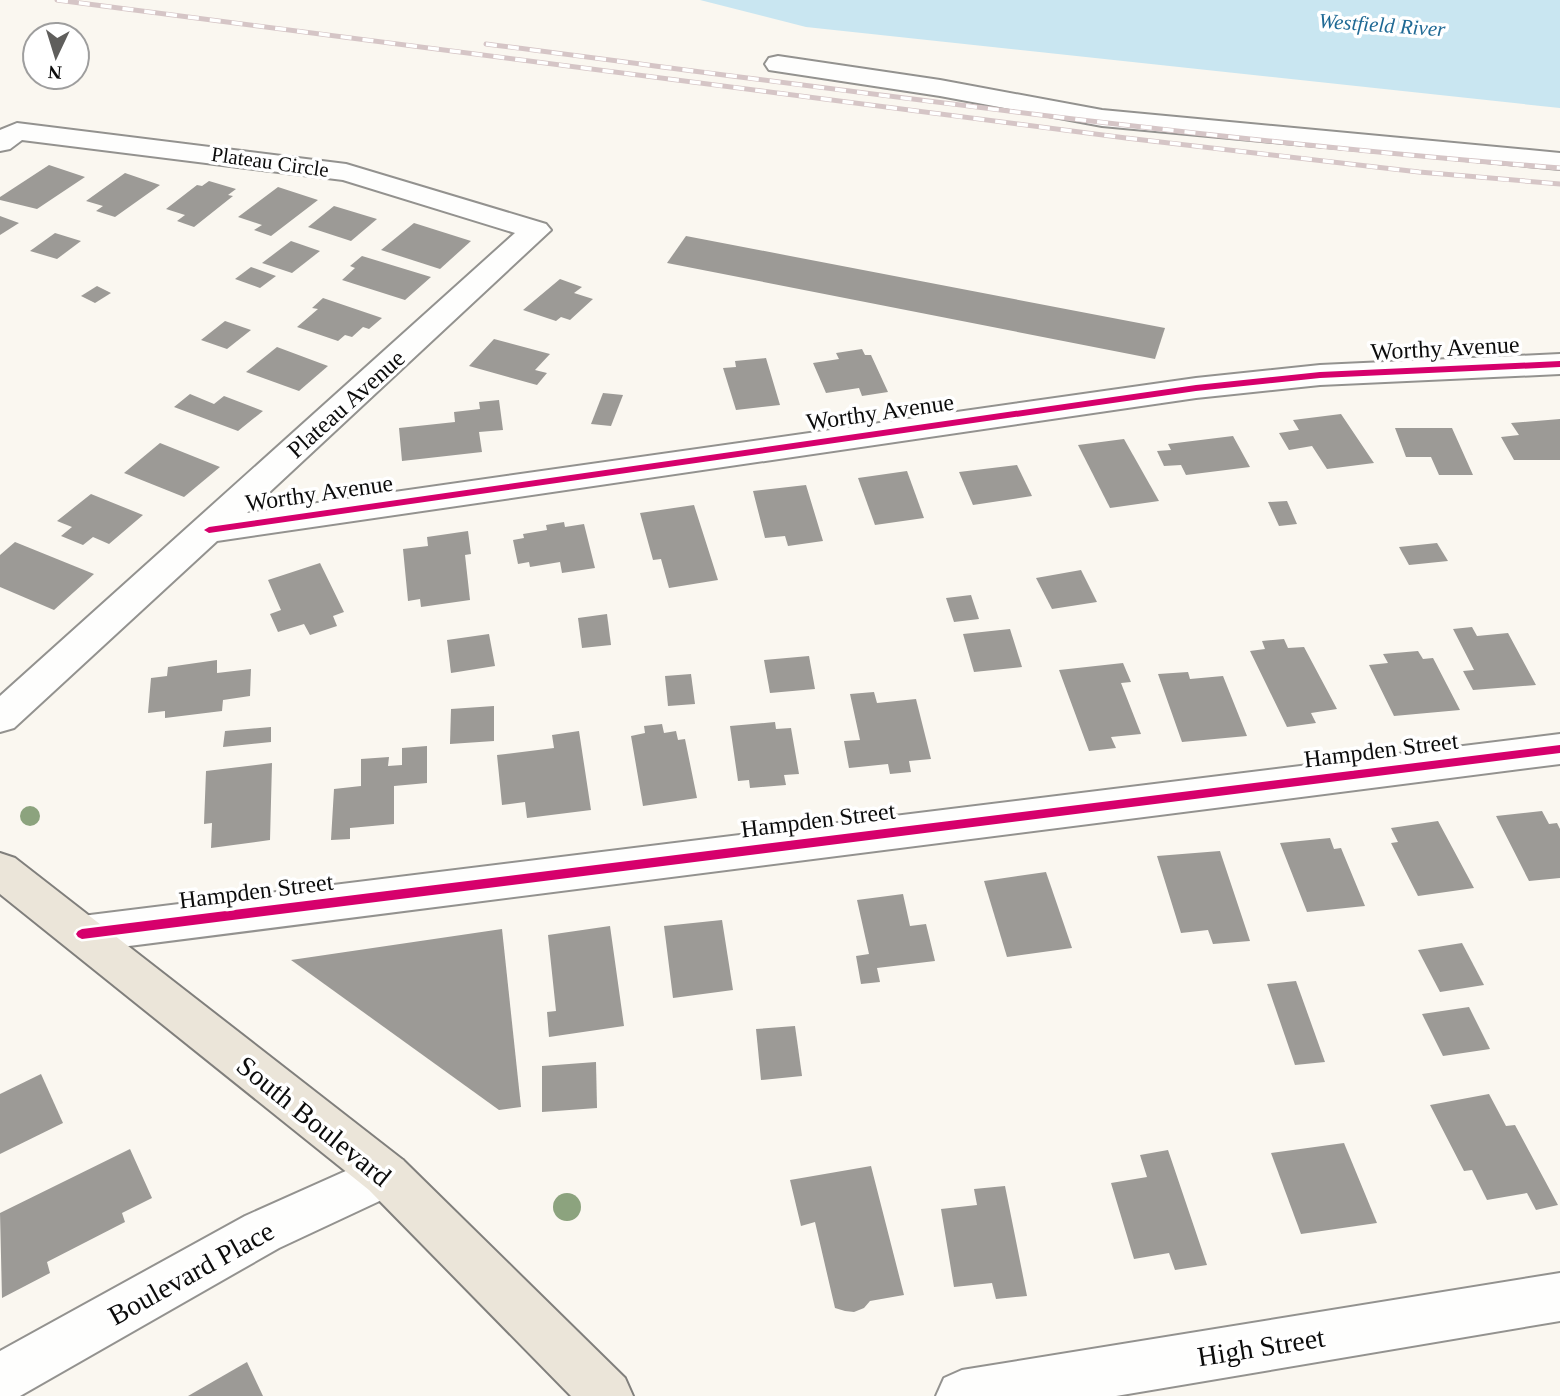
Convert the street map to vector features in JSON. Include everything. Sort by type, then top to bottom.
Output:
[{"type":"main road","name":"South Boulevard","points":[[0,870],[386,1175],[607,1396]]},
{"type":"street","points":[[778,64],[940,88],[1102,118],[1560,161]]},
{"type":"street","name":"Plateau Circle","points":[[0,144],[17,131],[346,172],[536,230]]},
{"type":"street","name":"Plateau Avenue","points":[[4,708],[209,530],[536,230]]},
{"type":"street","name":"Worthy Avenue","points":[[209,530],[1196,388],[1320,375],[1560,364]]},
{"type":"street","name":"Hampden Street","points":[[82,934],[1560,749]]},
{"type":"street","name":"Boulevard Place","points":[[0,1379],[262,1232],[386,1175]]},
{"type":"street","name":"High Street","points":[[962,1396],[1560,1297]]},
{"type":"water","name":"Westfield River","points":[[700,0],[1560,0],[1560,108],[806,27]]},
{"type":"building","points":[[49,165],[85,177],[37,209],[0,200],[0,197]]},
{"type":"building","points":[[125,173],[160,185],[115,217],[96,211],[103,206],[86,201]]},
{"type":"building","points":[[209,181],[236,189],[228,195],[233,196],[194,227],[177,221],[185,215],[166,209],[197,185],[202,186]]},
{"type":"building","points":[[278,187],[318,200],[271,236],[254,230],[262,225],[238,217]]},
{"type":"building","points":[[334,206],[377,219],[351,241],[308,227]]},
{"type":"building","points":[[0,216],[19,223],[0,235]]},
{"type":"building","points":[[414,223],[471,241],[440,269],[381,250]]},
{"type":"building","points":[[55,233],[81,241],[57,259],[30,251]]},
{"type":"building","points":[[686,236],[1165,328],[1155,359],[667,263]]},
{"type":"building","points":[[291,241],[320,251],[292,273],[262,263]]},
{"type":"building","points":[[362,256],[431,277],[405,300],[342,280],[355,268],[350,266]]},
{"type":"building","points":[[251,267],[276,276],[260,288],[235,279]]},
{"type":"building","points":[[560,279],[582,287],[574,293],[593,299],[570,320],[561,317],[556,321],[523,310]]},
{"type":"building","points":[[97,286],[111,293],[95,303],[81,296]]},
{"type":"building","points":[[323,298],[382,318],[369,329],[363,327],[352,337],[345,335],[338,341],[297,327],[318,309],[312,308]]},
{"type":"building","points":[[225,321],[251,330],[227,349],[201,340]]},
{"type":"building","points":[[494,339],[550,354],[535,370],[547,373],[537,385],[469,366]]},
{"type":"building","points":[[277,347],[328,366],[299,391],[246,372]]},
{"type":"building","points":[[862,349],[865,355],[871,355],[888,392],[862,396],[859,388],[826,393],[813,363],[839,359],[836,353]]},
{"type":"building","points":[[766,358],[780,405],[736,410],[723,368],[736,367],[735,361]]},
{"type":"building","points":[[603,393],[623,395],[611,426],[591,424]]},
{"type":"building","points":[[190,394],[214,404],[224,396],[263,411],[238,431],[174,407]]},
{"type":"building","points":[[499,400],[503,430],[479,432],[482,452],[402,461],[399,428],[455,422],[454,412],[480,409],[479,402]]},
{"type":"building","points":[[1341,414],[1374,463],[1327,469],[1312,446],[1289,450],[1279,433],[1299,430],[1293,420]]},
{"type":"building","points":[[1560,419],[1560,460],[1514,460],[1501,437],[1519,435],[1511,423]]},
{"type":"building","points":[[1395,428],[1452,428],[1473,475],[1439,475],[1431,457],[1406,457]]},
{"type":"building","points":[[1233,436],[1250,467],[1186,475],[1181,465],[1164,466],[1157,451],[1171,450],[1168,444]]},
{"type":"building","points":[[1124,439],[1159,501],[1110,508],[1078,445]]},
{"type":"building","points":[[160,443],[220,467],[184,497],[124,473]]},
{"type":"building","points":[[1017,465],[1032,496],[973,505],[959,472]]},
{"type":"building","points":[[907,471],[924,518],[875,525],[858,478]]},
{"type":"building","points":[[806,485],[823,541],[788,546],[785,536],[765,538],[753,491]]},
{"type":"building","points":[[91,494],[143,515],[109,544],[93,537],[83,545],[61,536],[72,527],[57,521]]},
{"type":"building","points":[[1287,501],[1297,524],[1279,526],[1268,502]]},
{"type":"building","points":[[694,505],[718,580],[669,588],[661,559],[653,560],[640,513]]},
{"type":"building","points":[[564,522],[565,527],[584,524],[595,568],[562,573],[560,562],[530,567],[529,562],[518,564],[513,540],[524,538],[523,534],[547,530],[546,525]]},
{"type":"building","points":[[468,531],[471,554],[465,555],[470,600],[421,607],[420,599],[408,601],[403,549],[428,546],[427,537]]},
{"type":"building","points":[[15,542],[94,574],[54,610],[0,587],[0,555]]},
{"type":"building","points":[[1437,543],[1448,561],[1409,565],[1399,547]]},
{"type":"building","points":[[320,563],[344,612],[333,616],[337,626],[310,635],[304,624],[278,632],[270,614],[281,610],[268,580]]},
{"type":"building","points":[[1081,570],[1097,602],[1052,609],[1036,578]]},
{"type":"building","points":[[971,595],[979,619],[954,622],[946,598]]},
{"type":"building","points":[[607,614],[611,645],[582,648],[578,618]]},
{"type":"building","points":[[1472,627],[1477,636],[1508,633],[1536,685],[1473,690],[1463,671],[1474,670],[1453,629]]},
{"type":"building","points":[[1010,629],[1022,667],[974,672],[963,634]]},
{"type":"building","points":[[489,634],[495,666],[451,673],[447,640]]},
{"type":"building","points":[[1284,639],[1288,648],[1304,647],[1337,709],[1311,713],[1316,723],[1287,727],[1250,651],[1265,649],[1262,641]]},
{"type":"building","points":[[1418,651],[1423,659],[1433,658],[1460,710],[1394,716],[1369,665],[1388,663],[1383,654]]},
{"type":"building","points":[[809,656],[815,689],[770,693],[764,660]]},
{"type":"building","points":[[217,660],[217,673],[251,669],[250,696],[223,700],[222,711],[165,718],[165,711],[148,713],[151,678],[167,676],[168,667]]},
{"type":"building","points":[[1123,663],[1131,682],[1121,683],[1141,734],[1111,737],[1116,748],[1089,751],[1059,670]]},
{"type":"building","points":[[1188,672],[1190,679],[1223,676],[1247,736],[1182,742],[1158,674]]},
{"type":"building","points":[[691,674],[695,704],[668,706],[665,676]]},
{"type":"building","points":[[874,692],[877,703],[916,699],[931,759],[909,761],[911,772],[890,774],[888,764],[849,768],[844,741],[860,740],[850,694]]},
{"type":"building","points":[[494,706],[494,741],[450,744],[451,709]]},
{"type":"building","points":[[775,722],[776,729],[791,728],[799,774],[784,775],[786,785],[750,788],[749,780],[738,781],[730,726]]},
{"type":"building","points":[[662,724],[664,733],[676,731],[678,740],[685,739],[697,798],[643,806],[631,736],[645,733],[644,726]]},
{"type":"building","points":[[271,727],[271,742],[223,747],[225,731]]},
{"type":"building","points":[[579,731],[591,810],[527,818],[525,802],[502,805],[497,755],[554,748],[552,735]]},
{"type":"building","points":[[427,746],[427,783],[394,786],[394,824],[350,828],[350,839],[331,840],[334,789],[361,786],[361,759],[389,757],[388,766],[402,765],[402,748]]},
{"type":"building","points":[[272,763],[270,840],[211,848],[212,823],[204,824],[206,771]]},
{"type":"building","points":[[1542,811],[1549,824],[1557,823],[1560,829],[1560,878],[1529,881],[1496,816]]},
{"type":"building","points":[[1438,821],[1474,888],[1418,896],[1391,843],[1398,842],[1391,828]]},
{"type":"building","points":[[1330,838],[1334,849],[1341,848],[1365,906],[1307,912],[1280,843]]},
{"type":"building","points":[[1220,851],[1250,941],[1213,944],[1208,930],[1181,933],[1157,856]]},
{"type":"building","points":[[1046,872],[1072,948],[1007,957],[984,881]]},
{"type":"building","points":[[903,894],[910,926],[926,924],[935,961],[877,968],[880,982],[861,984],[856,956],[869,954],[857,900]]},
{"type":"building","points":[[722,920],[733,990],[673,998],[664,926]]},
{"type":"building","points":[[610,926],[624,1026],[549,1037],[547,1012],[556,1011],[548,935]]},
{"type":"building","points":[[502,929],[521,1107],[499,1110],[291,960]]},
{"type":"building","points":[[1462,943],[1484,985],[1440,992],[1418,950]]},
{"type":"building","points":[[1296,981],[1325,1062],[1295,1065],[1267,984]]},
{"type":"building","points":[[1469,1007],[1490,1049],[1443,1056],[1422,1014]]},
{"type":"building","points":[[795,1026],[802,1076],[761,1080],[756,1029]]},
{"type":"building","points":[[596,1062],[597,1108],[542,1112],[542,1066]]},
{"type":"building","points":[[41,1074],[63,1123],[0,1154],[0,1094]]},
{"type":"building","points":[[1489,1094],[1506,1126],[1515,1125],[1558,1205],[1536,1210],[1527,1193],[1487,1200],[1472,1170],[1464,1171],[1430,1105]]},
{"type":"building","points":[[1344,1143],[1377,1223],[1301,1234],[1271,1153]]},
{"type":"building","points":[[130,1149],[152,1198],[122,1213],[125,1222],[47,1262],[50,1273],[2,1298],[0,1213]]},
{"type":"building","points":[[1168,1150],[1207,1265],[1175,1270],[1169,1253],[1134,1259],[1111,1183],[1147,1177],[1140,1155]]},
{"type":"building","points":[[871,1166],[904,1295],[870,1301],[864,1308],[854,1312],[845,1311],[835,1308],[815,1222],[801,1226],[790,1180]]},
{"type":"building","points":[[1005,1186],[1027,1296],[996,1299],[992,1283],[954,1287],[941,1209],[977,1205],[974,1189]]},
{"type":"building","points":[[247,1362],[263,1396],[188,1396]]},
{"type":"railway","points":[[57,0],[1126,138],[1419,172],[1560,184]]},
{"type":"railway","points":[[486,44],[1156,129],[1560,168]]},
{"type":"cycle path","points":[[209,530],[1196,388],[1320,375],[1560,364]]},
{"type":"cycle path","points":[[82,934],[1560,749]]}]
